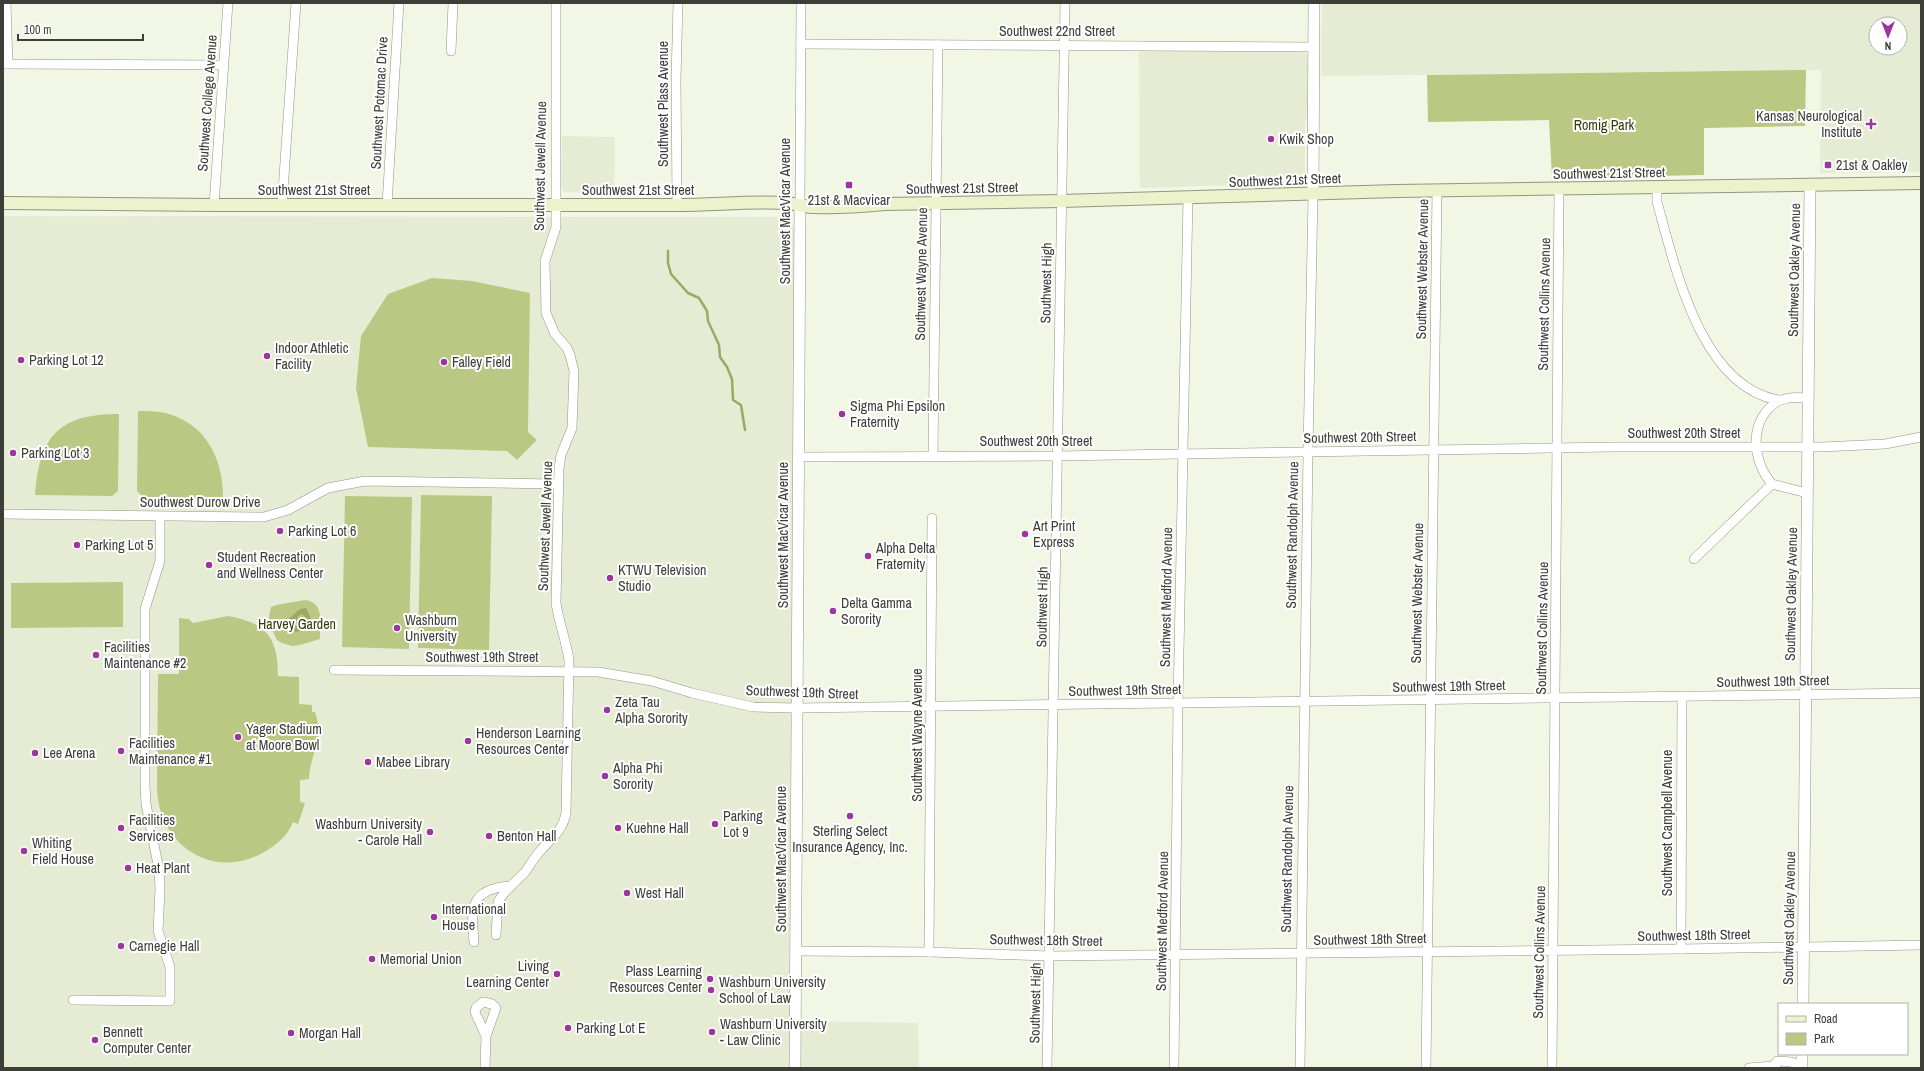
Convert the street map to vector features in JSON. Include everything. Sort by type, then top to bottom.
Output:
[{"type":"main road","name":"Southwest 21st Street","points":[[3,203],[214,205],[677,205],[788,203],[815,207],[859,207],[885,204],[1061,202],[1438,190],[1921,183]]},
{"type":"street","points":[[6,3],[6,64],[224,65]]},
{"type":"street","name":"Southwest College Avenue","points":[[214,205],[228,3]]},
{"type":"street","points":[[282,205],[296,3]]},
{"type":"street","name":"Southwest Potomac Drive","points":[[387,205],[399,3]]},
{"type":"street","points":[[451,51],[453,3]]},
{"type":"street","name":"Southwest Jewell Avenue","points":[[496,935],[498,902],[510,886],[524,873],[541,849],[556,834],[564,820],[569,672],[566,643],[558,617],[556,603],[558,484],[559,461],[570,436],[573,421],[574,371],[567,348],[555,334],[546,313],[544,261],[556,227],[556,3]]},
{"type":"street","name":"Southwest Plass Avenue","points":[[677,205],[676,79],[678,3]]},
{"type":"street","name":"Southwest MacVicar Avenue","points":[[794,1068],[801,3]]},
{"type":"street","name":"Southwest Randolph Avenue","points":[[1300,1068],[1308,451],[1314,195],[1314,3]]},
{"type":"street","name":"Southwest High","points":[[1047,1068],[1050,956],[1064,4]]},
{"type":"street","name":"Southwest 22nd Street","points":[[800,44],[1313,47]]},
{"type":"street","name":"Southwest Wayne Avenue","points":[[933,455],[938,45]]},
{"type":"street","name":"Southwest Oakley Avenue","points":[[1803,1003],[1810,185]]},
{"type":"street","points":[[1657,187],[1657,202],[1680,281],[1693,314],[1705,338],[1722,363],[1737,380],[1759,394],[1780,400]]},
{"type":"street","name":"Southwest Collins Avenue","points":[[1552,1068],[1559,189]]},
{"type":"street","name":"Southwest Webster Avenue","points":[[1426,1068],[1433,449],[1438,190]]},
{"type":"street","name":"Southwest Medford Avenue","points":[[1174,1068],[1182,453],[1188,198]]},
{"type":"street","points":[[1807,494],[1772,484],[1760,467],[1755,447],[1760,422],[1770,407],[1780,400],[1790,398],[1808,398]]},
{"type":"street","name":"Southwest 20th Street","points":[[799,457],[933,455],[1057,456],[1433,449],[1808,447],[1885,444],[1921,437]]},
{"type":"street","name":"Southwest Durow Drive","points":[[3,514],[264,517],[288,510],[328,488],[365,481],[558,484]]},
{"type":"street","points":[[1694,559],[1772,484]]},
{"type":"street","points":[[73,1000],[170,1001],[170,967],[158,931],[160,889],[159,870],[146,804],[145,786],[145,609],[160,561],[160,517]]},
{"type":"street","name":"Southwest Wayne Avenue","points":[[929,952],[932,518]]},
{"type":"street","name":"Southwest 19th Street","points":[[334,670],[598,672],[623,675],[753,707],[797,708],[1921,693]]},
{"type":"street","name":"Southwest Campbell Avenue","points":[[1681,949],[1682,696]]},
{"type":"street","points":[[474,942],[472,914],[476,900],[480,894],[488,890],[510,886]]},
{"type":"street","name":"Southwest 18th Street","points":[[795,950],[1050,956],[1554,951],[1921,945]]},
{"type":"street","points":[[485,1068],[486,1036]]},
{"type":"street","points":[[1749,1068],[1775,1067],[1777,1061],[1791,1062],[1800,1068],[1802,1055]]},
{"type":"shaded area","name":"Kansas Neurological Institute","points":[[1322,3],[1921,3],[1921,172],[1820,173],[1821,70],[1321,76]]},
{"type":"shaded area","points":[[1139,51],[1304,52],[1308,55],[1310,58],[1309,105],[1305,123],[1305,178],[1302,182],[1140,188]]},
{"type":"shaded area","points":[[562,136],[615,137],[614,194],[563,192],[561,187]]},
{"type":"shaded area","name":"Washburn University","points":[[3,216],[782,217],[792,222],[795,234],[789,1021],[918,1023],[919,1068],[3,1068]]},
{"type":"shaded area","points":[[306,608],[311,619],[308,620],[302,614],[297,617],[305,627],[305,630],[296,632],[288,629],[285,622],[300,609]]},
{"type":"green space","name":"Romig Park","points":[[1806,70],[1805,126],[1704,128],[1704,175],[1552,178],[1549,120],[1428,122],[1427,75]]},
{"type":"green space","name":"Falley Field","points":[[432,278],[472,281],[530,293],[528,432],[537,440],[517,460],[507,451],[368,447],[356,388],[361,336],[388,294]]},
{"type":"green space","points":[[138,411],[169,414],[194,427],[203,436],[211,447],[216,458],[220,471],[223,498],[143,497],[137,491]]},
{"type":"green space","points":[[119,414],[118,491],[112,496],[35,495],[41,457],[48,443],[56,432],[67,424],[81,418],[98,415]]},
{"type":"green space","points":[[421,495],[492,496],[489,650],[418,648]]},
{"type":"green space","points":[[345,496],[412,497],[409,649],[342,647]]},
{"type":"green space","points":[[123,582],[123,627],[11,628],[11,583]]},
{"type":"green space","name":"Harvey Garden","points":[[305,600],[316,605],[319,610],[321,621],[320,639],[292,646],[277,640],[270,625],[269,616],[271,607]]},
{"type":"green space","name":"Yager Stadium at Moore Bowl","points":[[228,616],[252,623],[268,634],[276,652],[278,676],[299,677],[299,704],[312,705],[312,712],[315,712],[318,723],[318,740],[309,779],[300,780],[300,802],[305,803],[298,824],[293,822],[283,837],[269,849],[250,859],[231,862],[212,861],[195,854],[180,843],[168,828],[160,810],[157,789],[158,674],[179,674],[179,618],[189,619],[193,623]]},
{"type":"waterway","points":[[668,251],[668,263],[671,274],[688,293],[699,298],[707,311],[708,321],[719,345],[720,357],[727,367],[732,379],[733,400],[741,405],[745,430]]},
{"type":"place","name":"Kansas Neurological Institute","points":[[1871,124]]},
{"type":"place","name":"Kwik Shop","points":[[1271,139]]},
{"type":"place","name":"21st & Oakley","points":[[1828,165]]},
{"type":"place","name":"21st & Macvicar","points":[[849,185]]},
{"type":"place","name":"Indoor Athletic Facility","points":[[267,356]]},
{"type":"place","name":"Parking Lot 12","points":[[21,360]]},
{"type":"place","name":"Falley Field","points":[[444,362]]},
{"type":"place","name":"Sigma Phi Epsilon Fraternity","points":[[842,414]]},
{"type":"place","name":"Parking Lot 3","points":[[13,453]]},
{"type":"place","name":"Parking Lot 6","points":[[280,531]]},
{"type":"place","name":"Art Print Express","points":[[1025,534]]},
{"type":"place","name":"Parking Lot 5","points":[[77,545]]},
{"type":"place","name":"Alpha Delta Fraternity","points":[[868,556]]},
{"type":"place","name":"Student Recreation and Wellness Center","points":[[209,565]]},
{"type":"place","name":"KTWU Television Studio","points":[[610,578]]},
{"type":"place","name":"Delta Gamma Sorority","points":[[833,611]]},
{"type":"place","name":"Washburn University","points":[[397,628]]},
{"type":"place","name":"Facilities Maintenance #2","points":[[96,655]]},
{"type":"place","name":"Zeta Tau Alpha Sorority","points":[[607,710]]},
{"type":"place","name":"Yager Stadium at Moore Bowl","points":[[238,737]]},
{"type":"place","name":"Henderson Learning Resources Center","points":[[468,741]]},
{"type":"place","name":"Facilities Maintenance #1","points":[[121,751]]},
{"type":"place","name":"Lee Arena","points":[[35,753]]},
{"type":"place","name":"Mabee Library","points":[[368,762]]},
{"type":"place","name":"Alpha Phi Sorority","points":[[605,776]]},
{"type":"place","name":"Sterling Select Insurance Agency, Inc.","points":[[850,816]]},
{"type":"place","name":"Parking Lot 9","points":[[715,824]]},
{"type":"place","name":"Facilities Services","points":[[121,828]]},
{"type":"place","name":"Kuehne Hall","points":[[618,828]]},
{"type":"place","name":"Washburn University - Carole Hall","points":[[430,832]]},
{"type":"place","name":"Benton Hall","points":[[489,836]]},
{"type":"place","name":"Whiting Field House","points":[[24,851]]},
{"type":"place","name":"Heat Plant","points":[[128,868]]},
{"type":"place","name":"West Hall","points":[[627,893]]},
{"type":"place","name":"International House","points":[[434,917]]},
{"type":"place","name":"Carnegie Hall","points":[[121,946]]},
{"type":"place","name":"Memorial Union","points":[[372,959]]},
{"type":"place","name":"Living Learning Center","points":[[557,974]]},
{"type":"place","name":"Plass Learning Resources Center","points":[[710,979]]},
{"type":"place","name":"Washburn University School of Law","points":[[711,990]]},
{"type":"place","name":"Parking Lot E","points":[[568,1028]]},
{"type":"place","name":"Washburn University - Law Clinic","points":[[712,1032]]},
{"type":"place","name":"Morgan Hall","points":[[291,1033]]},
{"type":"place","name":"Bennett Computer Center","points":[[95,1040]]}]
